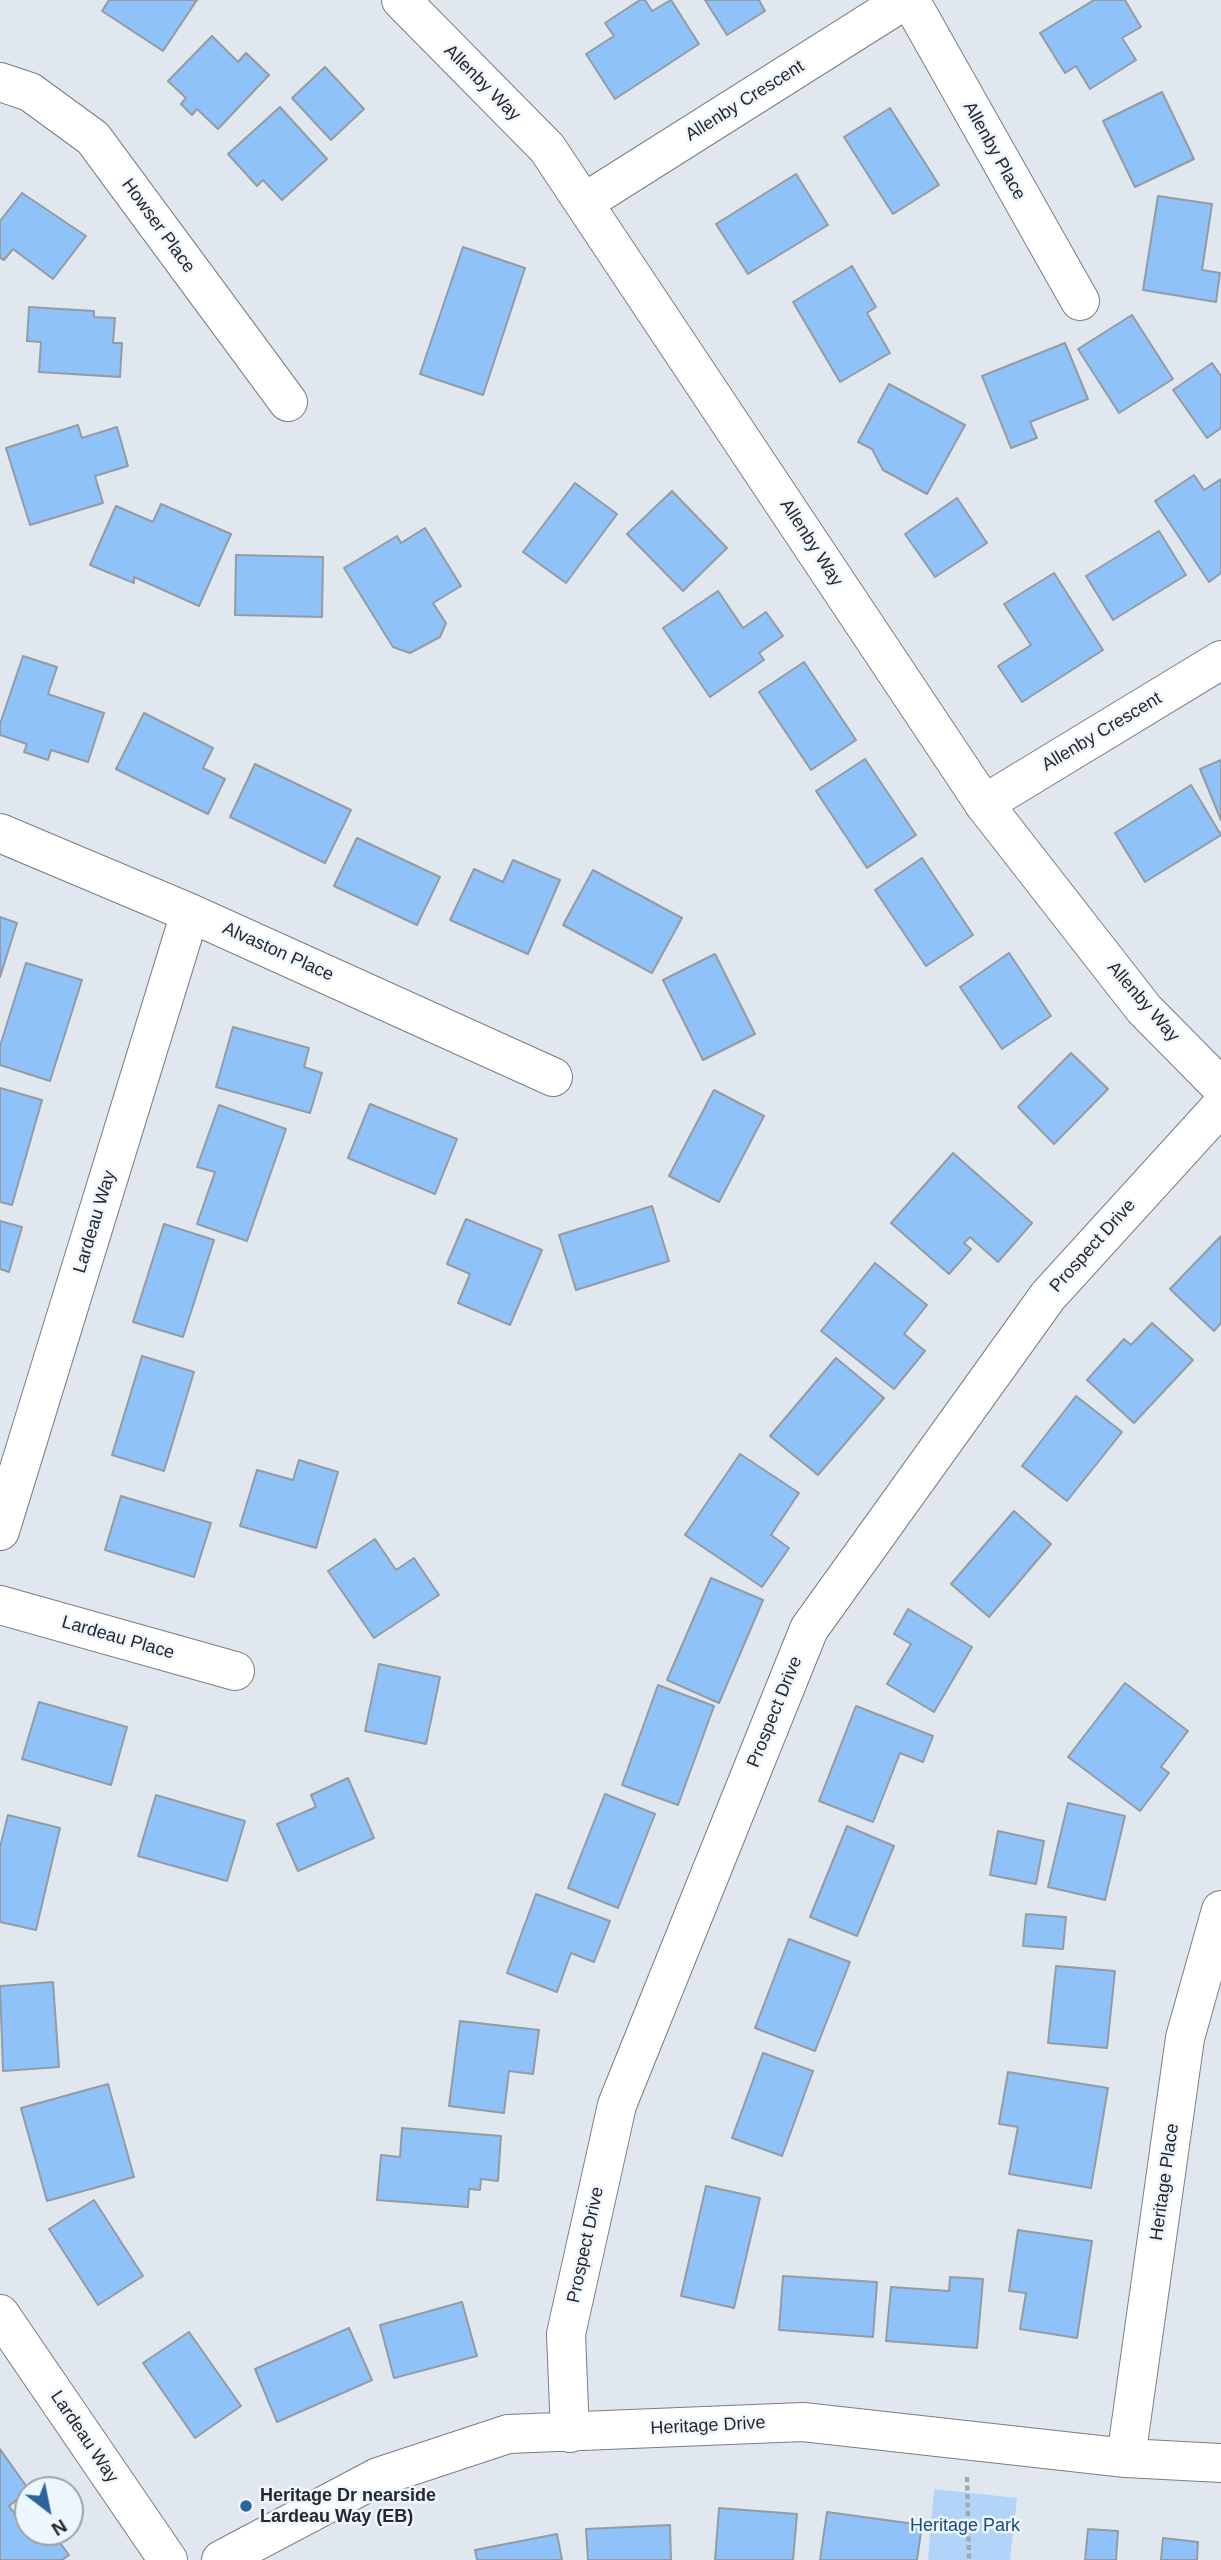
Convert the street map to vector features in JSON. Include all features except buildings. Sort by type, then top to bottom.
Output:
[{"type":"street","name":"Allenby Way","points":[[401,0],[547,148],[984,804],[1144,1009],[1221,1087]]},
{"type":"street","name":"Allenby Crescent","points":[[585,202],[907,0]]},
{"type":"street","name":"Allenby Place","points":[[907,0],[1080,301]]},
{"type":"street","name":"Howser Place","points":[[0,82],[30,92],[93,138],[288,402]]},
{"type":"street","name":"Allenby Crescent","points":[[984,804],[1221,660]]},
{"type":"street","name":"Alvaston Place","points":[[0,833],[190,913],[553,1077]]},
{"type":"street","name":"Lardeau Way","points":[[0,1531],[190,913]]},
{"type":"street","name":"Prospect Drive","points":[[569,2433],[566,2334],[617,2105],[808,1629],[1048,1296],[1221,1106]]},
{"type":"street","name":"Lardeau Place","points":[[0,1605],[235,1671]]},
{"type":"street","name":"Heritage Place","points":[[1126,2458],[1185,2038],[1221,1910]]},
{"type":"street","name":"Lardeau Way","points":[[0,2314],[169,2560]]},
{"type":"street","name":"Heritage Drive","points":[[221,2560],[378,2477],[508,2434],[803,2422],[1126,2458],[1221,2463]]},
{"type":"path","points":[[966,2441],[969,2560]]},
{"type":"green space","name":"Heritage Park","points":[[934,2489],[1017,2498],[1010,2560],[928,2560]]},
{"type":"place","name":"Heritage Dr nearside Lardeau Way (EB)","points":[[246,2506]]}]
